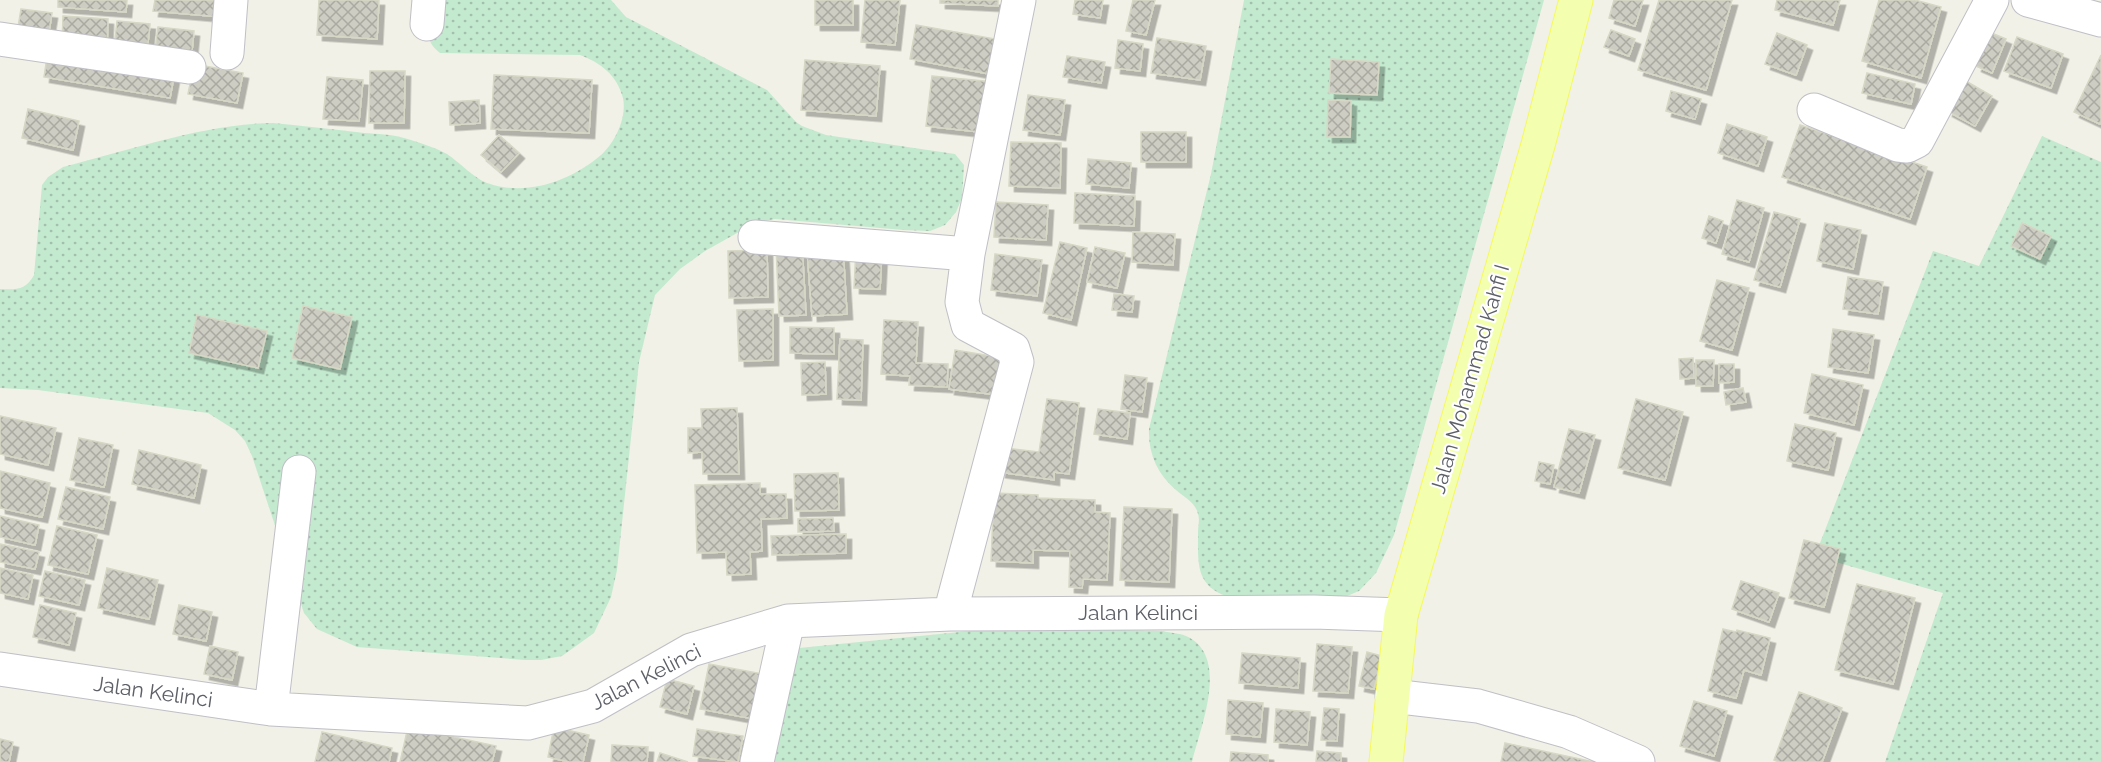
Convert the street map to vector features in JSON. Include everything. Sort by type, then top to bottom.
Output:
[{"type":"main road","name":"Jalan Mohammad Kahfi I","points":[[1386,762],[1401,615],[1538,145],[1576,0]]},
{"type":"street","points":[[226,53],[231,0]]},
{"type":"street","points":[[950,614],[1017,362],[1013,349],[968,325],[962,302],[968,254],[1019,0]]},
{"type":"street","points":[[1814,110],[1898,145],[1907,146],[1917,141],[1992,0]]},
{"type":"street","points":[[2028,0],[2101,20]]},
{"type":"street","points":[[0,39],[189,67]]},
{"type":"street","points":[[756,237],[968,254]]},
{"type":"street","points":[[271,709],[299,472]]},
{"type":"street","name":"Jalan Kelinci","points":[[0,669],[271,709],[528,723],[593,706],[691,650],[788,621],[950,614],[1314,612],[1401,615]]},
{"type":"street","points":[[757,762],[788,621]]},
{"type":"street","points":[[1392,696],[1478,706],[1569,732],[1638,762]]},
{"type":"green space","points":[[430,0],[611,0],[626,17],[767,90],[802,126],[826,135],[955,154],[964,165],[962,198],[956,212],[945,225],[930,231],[775,219],[755,223],[705,251],[680,269],[655,295],[639,362],[617,570],[611,597],[594,633],[562,656],[541,660],[357,647],[317,629],[304,613],[252,456],[245,441],[235,430],[208,413],[38,390],[0,388],[0,289],[20,288],[28,284],[34,275],[42,185],[48,177],[63,167],[194,133],[247,124],[273,123],[399,137],[447,154],[487,183],[502,187],[532,187],[562,179],[589,164],[606,150],[619,129],[624,106],[617,83],[607,71],[580,55],[440,53],[434,48],[428,36]]},
{"type":"green space","points":[[1244,0],[1544,0],[1394,535],[1376,573],[1359,591],[1340,599],[1233,598],[1212,588],[1201,574],[1199,565],[1197,510],[1169,484],[1155,463],[1150,446],[1149,429],[1211,174]]},
{"type":"green space","points":[[2042,136],[2101,162],[2101,762],[1885,762],[1943,593],[1815,556],[1933,251],[1979,266]]},
{"type":"green space","points":[[1010,627],[1163,631],[1184,635],[1200,646],[1207,659],[1210,676],[1209,694],[1192,762],[767,762],[794,651],[799,648]]},
{"type":"building","points":[[58,0],[127,0],[126,12],[58,7]]},
{"type":"building","points":[[155,0],[222,0],[221,17],[153,11]]},
{"type":"building","points":[[319,0],[379,0],[377,39],[317,35]]},
{"type":"building","points":[[815,0],[853,0],[853,25],[815,25]]},
{"type":"building","points":[[865,0],[900,0],[895,45],[861,42]]},
{"type":"building","points":[[940,0],[998,0],[998,6],[940,3]]},
{"type":"building","points":[[1075,0],[1103,0],[1100,18],[1073,14]]},
{"type":"building","points":[[1133,0],[1155,0],[1146,35],[1126,31]]},
{"type":"building","points":[[1614,0],[1643,0],[1635,26],[1609,18]]},
{"type":"building","points":[[1659,0],[1732,0],[1706,90],[1638,70]]},
{"type":"building","points":[[1777,0],[1840,0],[1833,25],[1775,10]]},
{"type":"building","points":[[1879,0],[1915,0],[1941,7],[1921,78],[1862,61]]},
{"type":"building","points":[[21,9],[52,13],[48,38],[17,33]]},
{"type":"building","points":[[63,16],[108,19],[107,46],[62,44]]},
{"type":"building","points":[[117,21],[150,24],[147,52],[114,48]]},
{"type":"building","points":[[916,25],[1001,40],[995,75],[910,59]]},
{"type":"building","points":[[158,27],[194,31],[191,61],[154,57]]},
{"type":"building","points":[[1611,30],[1635,39],[1629,56],[1604,47]]},
{"type":"building","points":[[1989,32],[2006,39],[1992,73],[1976,66]]},
{"type":"building","points":[[1777,33],[1807,45],[1796,75],[1765,64]]},
{"type":"building","points":[[2017,37],[2063,54],[2051,88],[2004,71]]},
{"type":"building","points":[[1157,38],[1206,46],[1200,80],[1151,73]]},
{"type":"building","points":[[1118,40],[1143,44],[1140,71],[1115,68]]},
{"type":"building","points":[[48,51],[175,71],[170,98],[44,77]]},
{"type":"building","points":[[2101,55],[2101,123],[2100,124],[2074,112]]},
{"type":"building","points":[[1067,56],[1105,62],[1101,83],[1063,77]]},
{"type":"building","points":[[1331,59],[1379,62],[1377,95],[1329,93]]},
{"type":"building","points":[[805,60],[880,66],[876,116],[801,110]]},
{"type":"building","points":[[194,64],[243,73],[237,103],[188,94]]},
{"type":"building","points":[[370,71],[405,71],[404,123],[369,123]]},
{"type":"building","points":[[1867,73],[1915,84],[1911,104],[1862,93]]},
{"type":"building","points":[[494,75],[592,80],[589,133],[491,129]]},
{"type":"building","points":[[932,76],[994,82],[988,133],[926,126]]},
{"type":"building","points":[[327,77],[363,80],[359,121],[323,119]]},
{"type":"building","points":[[1964,80],[1992,96],[1975,126],[1947,111]]},
{"type":"building","points":[[1671,91],[1701,99],[1695,119],[1666,111]]},
{"type":"building","points":[[1028,95],[1065,100],[1060,135],[1023,130]]},
{"type":"building","points":[[479,100],[480,123],[450,125],[449,102]]},
{"type":"building","points":[[1328,100],[1351,101],[1350,137],[1327,137]]},
{"type":"building","points":[[28,109],[79,121],[73,150],[22,138]]},
{"type":"building","points":[[1727,124],[1767,137],[1758,166],[1718,153]]},
{"type":"building","points":[[1800,125],[1927,167],[1910,219],[1782,177]]},
{"type":"building","points":[[1141,132],[1186,132],[1186,162],[1141,162]]},
{"type":"building","points":[[499,135],[519,153],[501,172],[481,155]]},
{"type":"building","points":[[1011,142],[1061,143],[1060,188],[1009,186]]},
{"type":"building","points":[[1088,159],[1131,163],[1129,188],[1086,184]]},
{"type":"building","points":[[1075,193],[1135,196],[1134,226],[1074,223]]},
{"type":"building","points":[[1737,200],[1764,208],[1749,262],[1722,254]]},
{"type":"building","points":[[996,202],[1048,205],[1046,240],[994,237]]},
{"type":"building","points":[[1774,212],[1800,219],[1780,287],[1754,280]]},
{"type":"building","points":[[1709,216],[1723,221],[1716,243],[1702,238]]},
{"type":"building","points":[[1825,223],[1861,230],[1853,269],[1817,261]]},
{"type":"building","points":[[2022,223],[2051,236],[2040,259],[2011,246]]},
{"type":"building","points":[[1133,232],[1175,234],[1173,265],[1132,262]]},
{"type":"building","points":[[1060,242],[1087,248],[1071,320],[1043,313]]},
{"type":"building","points":[[802,243],[806,315],[779,316],[776,245]]},
{"type":"building","points":[[1095,247],[1125,253],[1117,288],[1087,282]]},
{"type":"building","points":[[843,248],[847,314],[812,316],[807,250]]},
{"type":"building","points":[[856,249],[882,251],[880,289],[854,288]]},
{"type":"building","points":[[767,250],[768,297],[729,298],[728,251]]},
{"type":"building","points":[[995,254],[1042,260],[1037,296],[991,290]]},
{"type":"building","points":[[1848,277],[1883,282],[1878,314],[1843,309]]},
{"type":"building","points":[[1717,280],[1749,288],[1732,350],[1700,341]]},
{"type":"building","points":[[1114,294],[1134,296],[1132,312],[1112,310]]},
{"type":"building","points":[[303,306],[352,317],[340,369],[292,358]]},
{"type":"building","points":[[773,309],[773,360],[739,361],[737,310]]},
{"type":"building","points":[[197,315],[267,331],[258,368],[189,353]]},
{"type":"building","points":[[884,320],[918,322],[916,363],[948,364],[947,387],[909,385],[910,376],[881,374]]},
{"type":"building","points":[[790,327],[834,328],[834,354],[790,353]]},
{"type":"building","points":[[1833,329],[1874,335],[1868,373],[1828,367]]},
{"type":"building","points":[[840,339],[863,340],[861,400],[837,399]]},
{"type":"building","points":[[955,350],[1004,358],[998,395],[949,389]]},
{"type":"building","points":[[1693,358],[1694,378],[1680,379],[1679,359]]},
{"type":"building","points":[[1696,360],[1714,360],[1713,386],[1696,386]]},
{"type":"building","points":[[825,362],[826,394],[802,395],[801,363]]},
{"type":"building","points":[[1719,364],[1734,364],[1734,382],[1719,383]]},
{"type":"building","points":[[1812,374],[1863,385],[1854,425],[1804,413]]},
{"type":"building","points":[[1125,375],[1147,378],[1142,412],[1121,409]]},
{"type":"building","points":[[1743,388],[1746,402],[1726,405],[1724,392]]},
{"type":"building","points":[[1047,399],[1079,403],[1069,474],[1054,472],[1054,480],[1000,472],[1004,448],[1039,452]]},
{"type":"building","points":[[1636,399],[1683,412],[1665,480],[1618,468]]},
{"type":"building","points":[[737,408],[739,474],[703,474],[702,452],[688,453],[688,428],[702,428],[701,409]]},
{"type":"building","points":[[1098,409],[1130,413],[1127,439],[1094,434]]},
{"type":"building","points":[[0,416],[56,428],[48,465],[0,454]]},
{"type":"building","points":[[1795,424],[1836,433],[1828,470],[1787,461]]},
{"type":"building","points":[[1569,429],[1595,435],[1579,493],[1554,487]]},
{"type":"building","points":[[79,438],[113,445],[104,487],[70,480]]},
{"type":"building","points":[[139,450],[201,465],[194,498],[132,484]]},
{"type":"building","points":[[1539,462],[1554,465],[1550,484],[1535,481]]},
{"type":"building","points":[[0,471],[50,483],[42,517],[0,508]]},
{"type":"building","points":[[838,473],[839,510],[795,511],[794,474]]},
{"type":"building","points":[[760,483],[760,494],[786,494],[787,518],[761,519],[762,551],[750,552],[751,574],[727,575],[726,552],[697,553],[695,485]]},
{"type":"building","points":[[66,487],[110,497],[103,529],[58,519]]},
{"type":"building","points":[[994,493],[1038,495],[1038,498],[1095,500],[1095,512],[1110,513],[1107,580],[1083,579],[1082,588],[1069,587],[1070,551],[1033,550],[1033,563],[991,561]]},
{"type":"building","points":[[1124,507],[1172,509],[1169,582],[1120,580]]},
{"type":"building","points":[[0,516],[39,525],[35,545],[0,537]]},
{"type":"building","points":[[833,518],[834,531],[798,532],[798,519]]},
{"type":"building","points":[[57,526],[97,535],[88,574],[48,565]]},
{"type":"building","points":[[846,534],[846,553],[772,555],[771,536]]},
{"type":"building","points":[[1804,540],[1840,549],[1824,607],[1789,598]]},
{"type":"building","points":[[0,544],[39,552],[35,569],[0,562]]},
{"type":"building","points":[[0,568],[33,575],[28,599],[0,593]]},
{"type":"building","points":[[107,568],[158,580],[149,619],[98,608]]},
{"type":"building","points":[[45,571],[85,580],[79,605],[39,596]]},
{"type":"building","points":[[1741,581],[1779,593],[1769,622],[1732,609]]},
{"type":"building","points":[[1857,584],[1915,598],[1893,684],[1835,670]]},
{"type":"building","points":[[40,605],[76,613],[69,645],[33,637]]},
{"type":"building","points":[[179,605],[212,612],[206,641],[173,634]]},
{"type":"building","points":[[1723,629],[1770,638],[1761,675],[1744,670],[1736,698],[1708,691]]},
{"type":"building","points":[[1317,644],[1352,647],[1348,693],[1313,691]]},
{"type":"building","points":[[210,646],[238,652],[232,680],[204,674]]},
{"type":"building","points":[[1367,652],[1382,656],[1374,689],[1359,686]]},
{"type":"building","points":[[1242,653],[1300,658],[1298,688],[1239,683]]},
{"type":"building","points":[[709,664],[768,675],[759,720],[700,709]]},
{"type":"building","points":[[667,679],[694,686],[687,714],[660,707]]},
{"type":"building","points":[[1799,692],[1842,708],[1822,762],[1774,760]]},
{"type":"building","points":[[1228,700],[1263,703],[1260,737],[1226,734]]},
{"type":"building","points":[[1694,701],[1727,711],[1714,756],[1680,746]]},
{"type":"building","points":[[1324,708],[1339,709],[1337,741],[1321,740]]},
{"type":"building","points":[[1276,709],[1310,712],[1307,745],[1274,742]]},
{"type":"building","points":[[408,727],[496,746],[492,762],[400,762]]},
{"type":"building","points":[[554,727],[589,735],[583,762],[569,762],[548,757]]},
{"type":"building","points":[[697,729],[743,736],[738,762],[693,756]]},
{"type":"building","points":[[322,732],[392,748],[389,762],[315,762]]},
{"type":"building","points":[[0,739],[13,742],[9,762],[0,762]]},
{"type":"building","points":[[1505,743],[1594,762],[1501,762]]},
{"type":"building","points":[[612,745],[648,747],[647,762],[611,762]]},
{"type":"building","points":[[1317,751],[1341,753],[1341,762],[1316,762]]},
{"type":"building","points":[[1231,752],[1268,755],[1268,762],[1230,762]]},
{"type":"building","points":[[660,753],[688,762],[657,762]]}]
